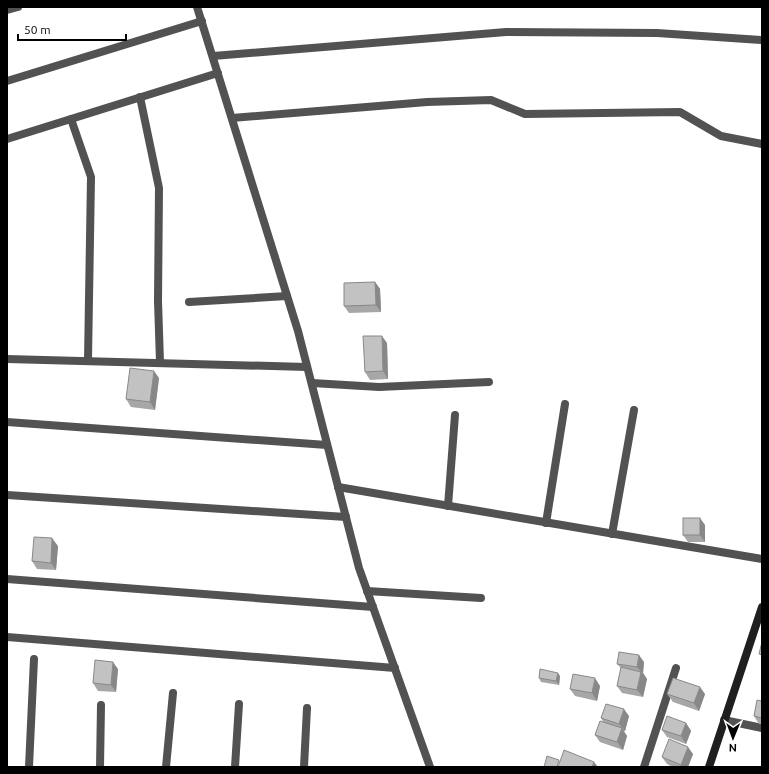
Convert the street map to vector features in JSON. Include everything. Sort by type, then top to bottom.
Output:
[{"type":"street","points":[[7,10],[18,7]]},
{"type":"street","points":[[197,7],[287,296],[312,383],[359,568],[430,767]]},
{"type":"street","points":[[7,81],[202,21]]},
{"type":"street","points":[[213,56],[506,32],[656,33],[761,40]]},
{"type":"street","points":[[7,138],[218,73]]},
{"type":"street","points":[[140,98],[159,188],[158,301],[160,362]]},
{"type":"street","points":[[232,118],[427,102],[491,100],[525,114],[680,112],[721,136],[762,144]]},
{"type":"street","points":[[70,119],[91,177],[88,360]]},
{"type":"street","points":[[190,302],[287,296]]},
{"type":"street","points":[[7,359],[307,367]]},
{"type":"street","points":[[312,383],[379,388],[489,382]]},
{"type":"street","points":[[546,523],[565,404]]},
{"type":"street","points":[[612,534],[634,410]]},
{"type":"street","points":[[448,506],[455,415]]},
{"type":"street","points":[[7,422],[327,445]]},
{"type":"street","points":[[338,487],[762,559]]},
{"type":"street","points":[[7,494],[346,518]]},
{"type":"street","points":[[7,579],[373,607]]},
{"type":"street","points":[[367,591],[482,598]]},
{"type":"street","points":[[709,767],[762,606]]},
{"type":"street","points":[[7,637],[394,668]]},
{"type":"street","points":[[29,767],[34,659]]},
{"type":"street","points":[[644,767],[676,668]]},
{"type":"street","points":[[166,767],[173,693]]},
{"type":"street","points":[[235,767],[239,704]]},
{"type":"street","points":[[100,767],[101,705]]},
{"type":"street","points":[[304,767],[307,708]]},
{"type":"street","points":[[724,720],[762,728]]},
{"type":"building","points":[[375,282],[376,305],[344,306],[344,283]]},
{"type":"building","points":[[363,336],[382,336],[383,371],[365,372]]},
{"type":"building","points":[[130,368],[154,371],[150,402],[126,399]]},
{"type":"building","points":[[683,518],[700,518],[700,535],[683,535]]},
{"type":"building","points":[[34,537],[52,538],[51,563],[32,561]]},
{"type":"building","points":[[762,642],[762,655],[759,654]]},
{"type":"building","points":[[619,652],[639,655],[637,667],[617,664]]},
{"type":"building","points":[[95,660],[113,662],[111,685],[93,683]]},
{"type":"building","points":[[621,667],[641,672],[637,690],[617,686]]},
{"type":"building","points":[[540,669],[558,673],[556,681],[539,678]]},
{"type":"building","points":[[573,674],[595,678],[592,693],[570,689]]},
{"type":"building","points":[[673,678],[700,687],[694,703],[667,694]]},
{"type":"building","points":[[757,700],[762,701],[762,718],[754,716]]},
{"type":"building","points":[[606,704],[624,709],[619,724],[601,718]]},
{"type":"building","points":[[667,716],[686,723],[681,736],[662,730]]},
{"type":"building","points":[[600,721],[622,728],[617,742],[595,735]]},
{"type":"building","points":[[669,739],[688,747],[681,765],[662,757]]},
{"type":"building","points":[[564,750],[594,762],[592,767],[558,767]]},
{"type":"building","points":[[547,756],[559,760],[557,767],[544,767]]}]
